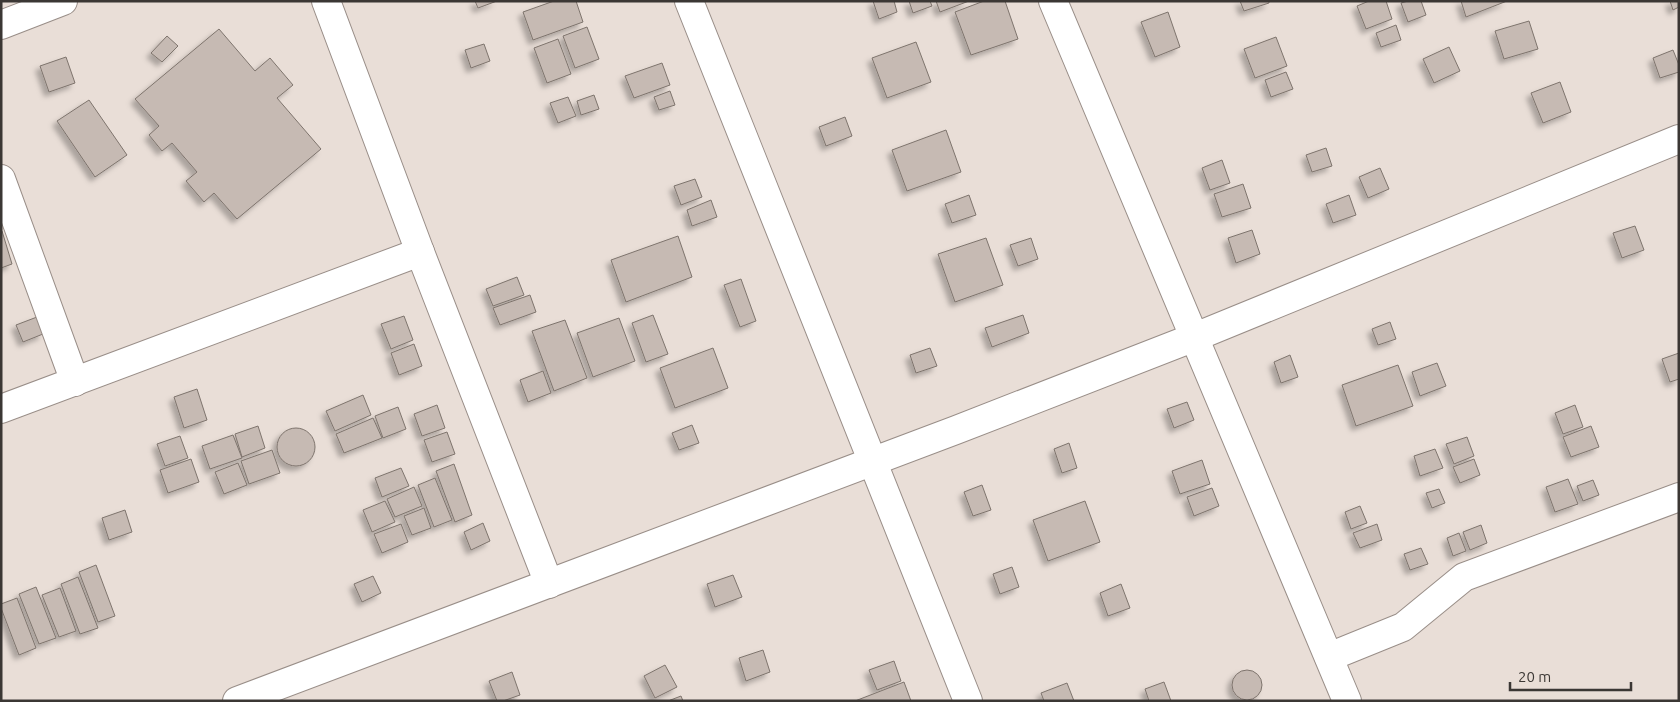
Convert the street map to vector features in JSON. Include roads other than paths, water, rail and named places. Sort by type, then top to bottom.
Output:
[{"type":"street","points":[[1,25],[63,1]]},
{"type":"street","points":[[326,1],[420,252],[549,584]]},
{"type":"street","points":[[689,1],[968,701]]},
{"type":"street","points":[[1053,1],[1347,701]]},
{"type":"street","points":[[237,701],[872,462],[1195,337],[1679,139]]},
{"type":"street","points":[[1,179],[75,382]]},
{"type":"street","points":[[1,409],[420,252]]},
{"type":"street","points":[[1329,657],[1403,627],[1464,576],[1679,497]]}]
